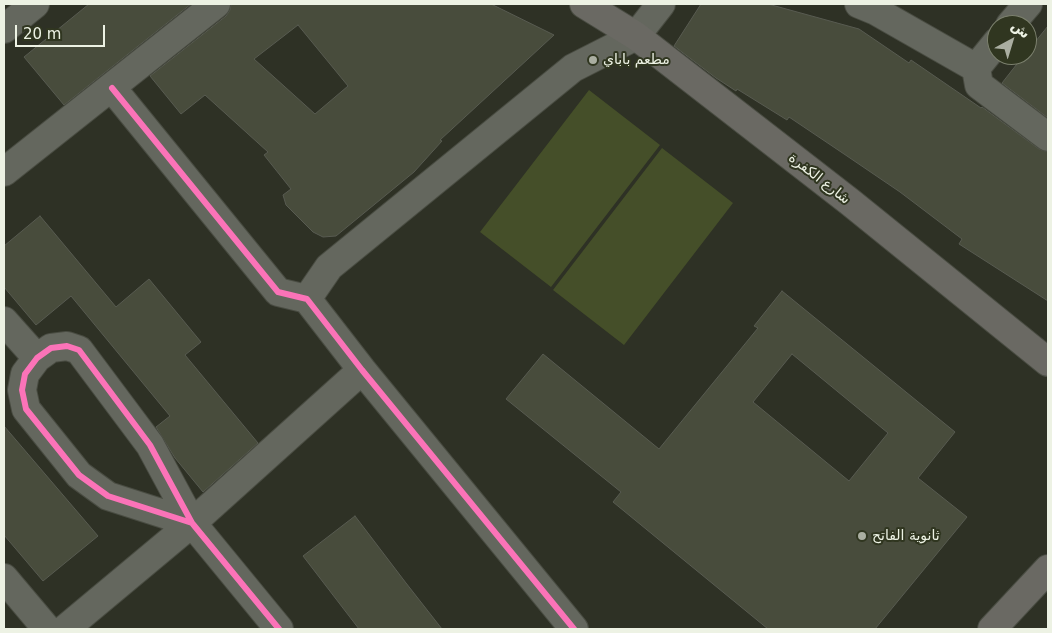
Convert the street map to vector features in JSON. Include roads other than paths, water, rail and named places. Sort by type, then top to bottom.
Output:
[{"type":"street","points":[[4,29],[35,4]]},
{"type":"street","points":[[4,172],[216,4]]},
{"type":"street","name":"شارع الكفرة","points":[[584,4],[636,36],[850,202],[1048,362]]},
{"type":"street","points":[[307,300],[329,267],[573,68],[636,36],[661,4]]},
{"type":"street","points":[[859,4],[876,11],[976,68],[980,85],[1048,137]]},
{"type":"street","points":[[1019,15],[1028,4]]},
{"type":"street","points":[[976,68],[987,54]]},
{"type":"street","points":[[112,88],[278,292],[307,300],[574,629]]},
{"type":"street","points":[[4,321],[36,358]]},
{"type":"street","points":[[192,523],[108,496],[78,475],[26,409],[22,390],[25,374],[36,358],[51,348],[67,346],[79,350],[150,445],[192,523],[279,629]]},
{"type":"street","points":[[66,629],[94,621],[192,523],[362,370]]},
{"type":"street","points":[[992,629],[1048,570]]},
{"type":"street","points":[[4,578],[47,629]]},
{"type":"place","name":"مطعم باباي","points":[[593,60]]},
{"type":"place","name":"ثانوية الفاتح","points":[[862,536]]}]
